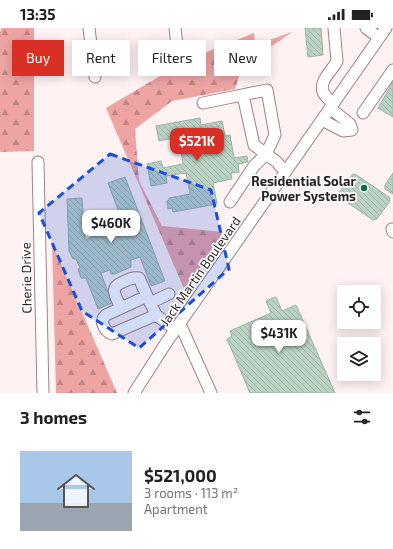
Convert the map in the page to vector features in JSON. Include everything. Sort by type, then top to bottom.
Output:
[{"type":"street","points":[[89,28],[95,77]]},
{"type":"street","points":[[175,28],[176,40]]},
{"type":"street","points":[[322,120],[343,131],[352,130],[350,124],[332,106],[323,92],[322,85],[335,66],[337,60],[334,28]]},
{"type":"street","points":[[366,28],[379,38]]},
{"type":"street","name":"Jack Martin Boulevard","points":[[134,393],[283,169],[322,120],[386,28]]},
{"type":"street","points":[[363,113],[393,70]]},
{"type":"street","points":[[203,103],[267,90],[275,135],[268,156],[270,164],[274,169],[283,169]]},
{"type":"street","points":[[243,95],[254,145],[268,156]]},
{"type":"street","points":[[230,202],[254,166],[268,156]]},
{"type":"street","name":"Cherie Drive","points":[[38,162],[43,393]]},
{"type":"street","points":[[121,308],[114,292],[114,288],[116,285],[133,278],[139,278],[156,315],[178,327],[212,393]]},
{"type":"street","points":[[156,315],[115,334],[108,333],[104,326],[103,317],[121,308],[169,294]]},
{"type":"highlighted area","points":[[110,154],[211,190],[229,269],[139,348],[82,311],[39,213]]},
{"type":"green space","points":[[2,28],[34,28],[34,40],[12,40],[12,76],[34,76],[34,151],[0,152],[0,32]]},
{"type":"green space","points":[[292,32],[271,47],[271,40],[269,40]]},
{"type":"green space","points":[[254,33],[255,40],[237,40]]},
{"type":"green space","points":[[214,49],[214,76],[239,76],[235,89],[172,101],[135,129],[139,181],[162,226],[223,232],[185,291],[106,108],[160,76],[206,76],[206,52]]},
{"type":"green space","points":[[52,243],[117,393],[56,393]]},
{"type":"building","points":[[305,28],[321,28],[323,55],[308,57]]},
{"type":"building","points":[[393,82],[393,117],[378,108]]},
{"type":"building","points":[[200,118],[201,125],[222,121],[225,136],[230,135],[234,158],[247,156],[248,162],[238,164],[239,172],[231,173],[232,179],[213,183],[217,204],[173,212],[172,208],[168,209],[167,201],[169,198],[190,194],[186,173],[166,176],[167,183],[151,186],[147,164],[161,161],[163,168],[183,164],[179,137],[159,141],[156,126]]},
{"type":"building","points":[[393,173],[393,194],[385,189],[385,185]]},
{"type":"building","points":[[355,174],[389,197],[390,201],[377,219],[373,220],[339,197],[339,193],[352,175]]},
{"type":"building","points":[[125,177],[165,281],[151,286],[140,257],[131,260],[131,267],[115,274],[111,274],[110,270],[101,273],[112,303],[98,309],[86,278],[81,278],[78,269],[80,268],[76,259],[73,259],[69,251],[67,199],[82,198],[85,240],[94,236],[94,233],[98,232],[96,228],[108,224],[109,226],[123,223],[108,183]]},
{"type":"building","points":[[276,297],[282,311],[296,305],[335,393],[250,393],[227,339],[232,336],[230,331],[271,313],[266,301]]},
{"type":"place","name":"Residential Solar Power Systems","points":[[364,188]]}]
